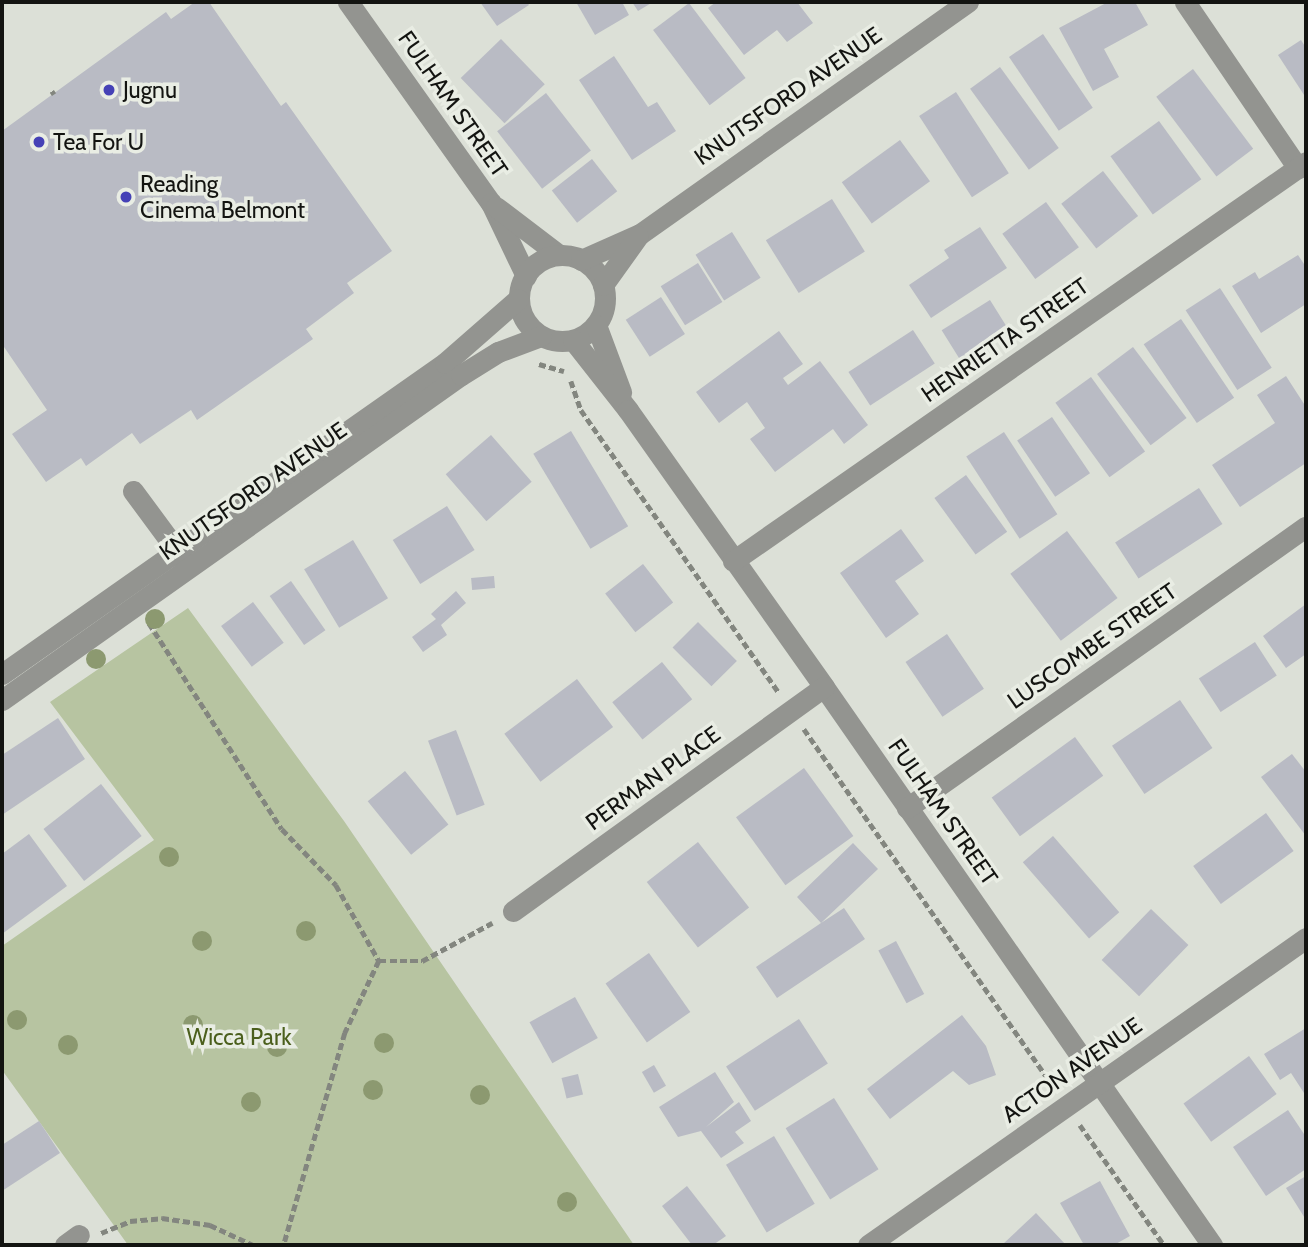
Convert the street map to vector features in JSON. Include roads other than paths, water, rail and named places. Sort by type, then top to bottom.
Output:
[{"type":"street","name":"FULHAM STREET","points":[[348,2],[491,203],[526,276]]},
{"type":"street","name":"KNUTSFORD AVENUE","points":[[582,260],[639,234],[968,2]]},
{"type":"street","points":[[1185,2],[1302,165]]},
{"type":"street","name":"HENRIETTA STREET","points":[[733,561],[1302,165]]},
{"type":"street","name":"FULHAM STREET","points":[[491,203],[559,255],[582,260]]},
{"type":"street","name":"KNUTSFORD AVENUE","points":[[603,285],[639,234]]},
{"type":"street","points":[[559,255],[535,265],[526,276],[519,299],[523,317],[541,336],[562,342],[573,340],[596,325],[603,312],[603,285],[591,266],[582,260]]},
{"type":"street","name":"KNUTSFORD AVENUE","points":[[2,700],[137,605],[184,559],[445,363],[519,299]]},
{"type":"street","name":"FULHAM STREET","points":[[596,325],[628,411]]},
{"type":"street","name":"KNUTSFORD AVENUE","points":[[2,674],[184,559],[461,375],[499,352],[541,336]]},
{"type":"street","name":"FULHAM STREET","points":[[573,340],[628,411],[824,687],[1212,1245]]},
{"type":"street","points":[[133,491],[184,559]]},
{"type":"street","name":"LUSCOMBE STREET","points":[[907,808],[1306,527]]},
{"type":"street","name":"PERMAN PLACE","points":[[513,911],[824,687]]},
{"type":"street","name":"ACTON AVENUE","points":[[868,1245],[1306,938]]},
{"type":"place","name":"Jugnu","points":[[109,90]]},
{"type":"place","name":"Tea For U","points":[[39,142]]},
{"type":"place","name":"Reading Cinema Belmont","points":[[126,197]]},
{"type":"park label","name":"Wicca Park","points":[[239,1037]]}]
